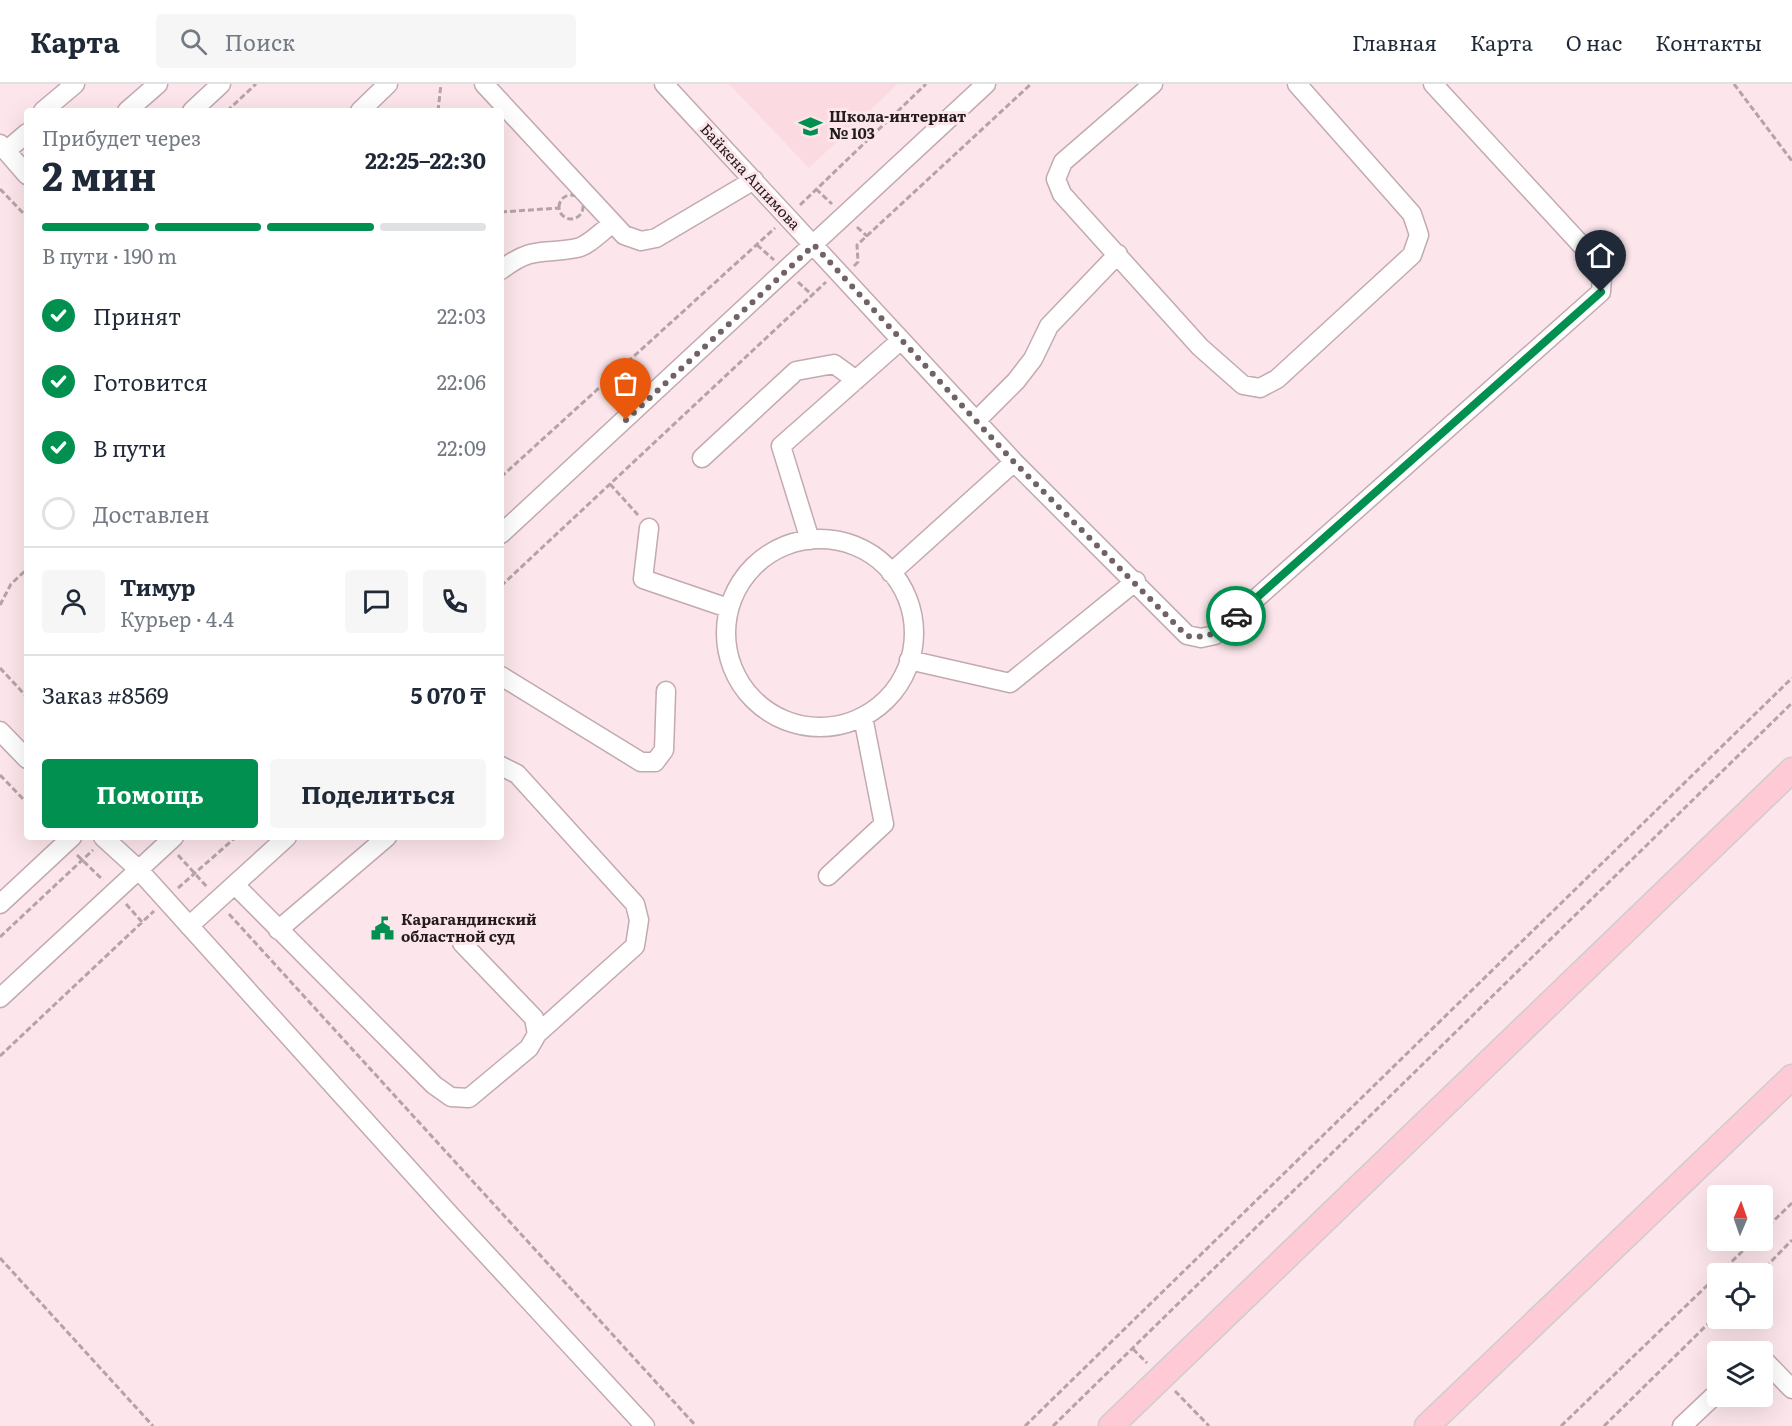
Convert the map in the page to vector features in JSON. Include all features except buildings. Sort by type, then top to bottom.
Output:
[{"type":"main road","points":[[1120,1423],[1792,770]]},
{"type":"main road","points":[[1427,1426],[1792,1077]]},
{"type":"street","points":[[47,108],[75,84]]},
{"type":"street","points":[[130,108],[158,84]]},
{"type":"street","points":[[202,108],[221,84]]},
{"type":"street","points":[[363,108],[387,84]]},
{"type":"street","points":[[484,84],[624,235],[641,241],[656,238],[754,180]]},
{"type":"street","name":"Байкена Ашимова","points":[[664,84],[1014,462],[1136,581],[1187,636],[1201,638],[1215,635],[1601,292],[1602,276],[1598,263],[1433,84]]},
{"type":"street","points":[[504,531],[986,84]]},
{"type":"street","points":[[1153,84],[1063,162],[1056,179],[1062,194],[1200,347],[1243,385],[1260,388],[1277,379],[1412,255],[1419,235],[1412,214],[1297,84]]},
{"type":"street","points":[[24,134],[3,148],[24,172]]},
{"type":"street","points":[[504,268],[520,256],[546,250],[579,248],[612,224]]},
{"type":"street","points":[[976,421],[1017,381],[1033,359],[1049,327],[1118,254]]},
{"type":"street","points":[[810,540],[782,446],[901,340]]},
{"type":"street","points":[[702,458],[796,371],[834,364],[856,380]]},
{"type":"street","points":[[891,573],[1014,462]]},
{"type":"street","points":[[649,528],[643,579],[728,608]]},
{"type":"street","points":[[821,538],[852,544],[879,560],[891,573],[900,583],[912,612],[914,643],[906,673],[888,698],[863,717],[834,727],[802,726],[773,715],[749,696],[732,670],[725,639],[728,608],[741,580],[763,558],[790,543],[821,538]]},
{"type":"street","points":[[909,660],[1011,683],[1136,581]]},
{"type":"street","points":[[504,678],[641,762],[655,762],[664,750],[666,691]]},
{"type":"street","points":[[828,876],[884,824],[863,717]]},
{"type":"street","points":[[0,731],[24,756]]},
{"type":"street","points":[[235,885],[434,1085],[451,1097],[469,1098],[529,1048],[537,1034],[635,946],[639,920],[634,904],[517,774],[504,768]]},
{"type":"street","points":[[0,904],[69,840]]},
{"type":"street","points":[[105,840],[138,869],[452,1218],[645,1426]]},
{"type":"street","points":[[0,998],[171,840]]},
{"type":"street","points":[[189,926],[284,840]]},
{"type":"street","points":[[278,930],[383,840]]},
{"type":"street","points":[[462,943],[534,1018],[537,1034]]},
{"type":"street","points":[[1773,1369],[1792,1389]]},
{"type":"street","points":[[1682,1426],[1707,1402]]},
{"type":"path","points":[[229,108],[256,84]]},
{"type":"path","points":[[438,108],[441,84]]},
{"type":"path","points":[[504,474],[788,217],[926,84]]},
{"type":"path","points":[[504,583],[822,283],[843,276],[858,262],[858,245],[1031,84]]},
{"type":"path","points":[[1734,84],[1792,161]]},
{"type":"path","points":[[0,189],[24,214]]},
{"type":"path","points":[[573,195],[579,198],[583,209],[575,219],[569,219],[563,217],[559,208],[561,199],[573,195]]},
{"type":"path","points":[[504,212],[559,208]]},
{"type":"path","points":[[610,484],[649,528]]},
{"type":"path","points":[[0,606],[11,584],[24,572]]},
{"type":"path","points":[[0,668],[24,694]]},
{"type":"path","points":[[1025,1426],[1792,678]]},
{"type":"path","points":[[1053,1426],[1792,703]]},
{"type":"path","points":[[0,776],[24,800]]},
{"type":"path","points":[[0,937],[101,840]]},
{"type":"path","points":[[0,1056],[164,900],[233,840]]},
{"type":"path","points":[[197,873],[218,901],[696,1426]]},
{"type":"path","points":[[1773,1221],[1792,1203]]},
{"type":"path","points":[[1770,1263],[1792,1240]]},
{"type":"path","points":[[1730,1263],[1742,1251]]},
{"type":"path","points":[[0,1258],[153,1426]]},
{"type":"path","points":[[1561,1426],[1707,1285]]},
{"type":"path","points":[[1604,1426],[1707,1325]]},
{"type":"shaded area","name":"Школа-интернат № 103","points":[[729,84],[898,84],[809,168]]},
{"type":"way so far","points":[[626,420],[814,245],[1014,462],[1136,581],[1187,636],[1201,638],[1215,635],[1236,616]]},
{"type":"place","name":"Школа-интернат № 103","points":[[811,126]]},
{"type":"place","name":"Карагандинский областной суд","points":[[383,929]]},
{"type":"route","points":[[1236,616],[1601,292]]}]
